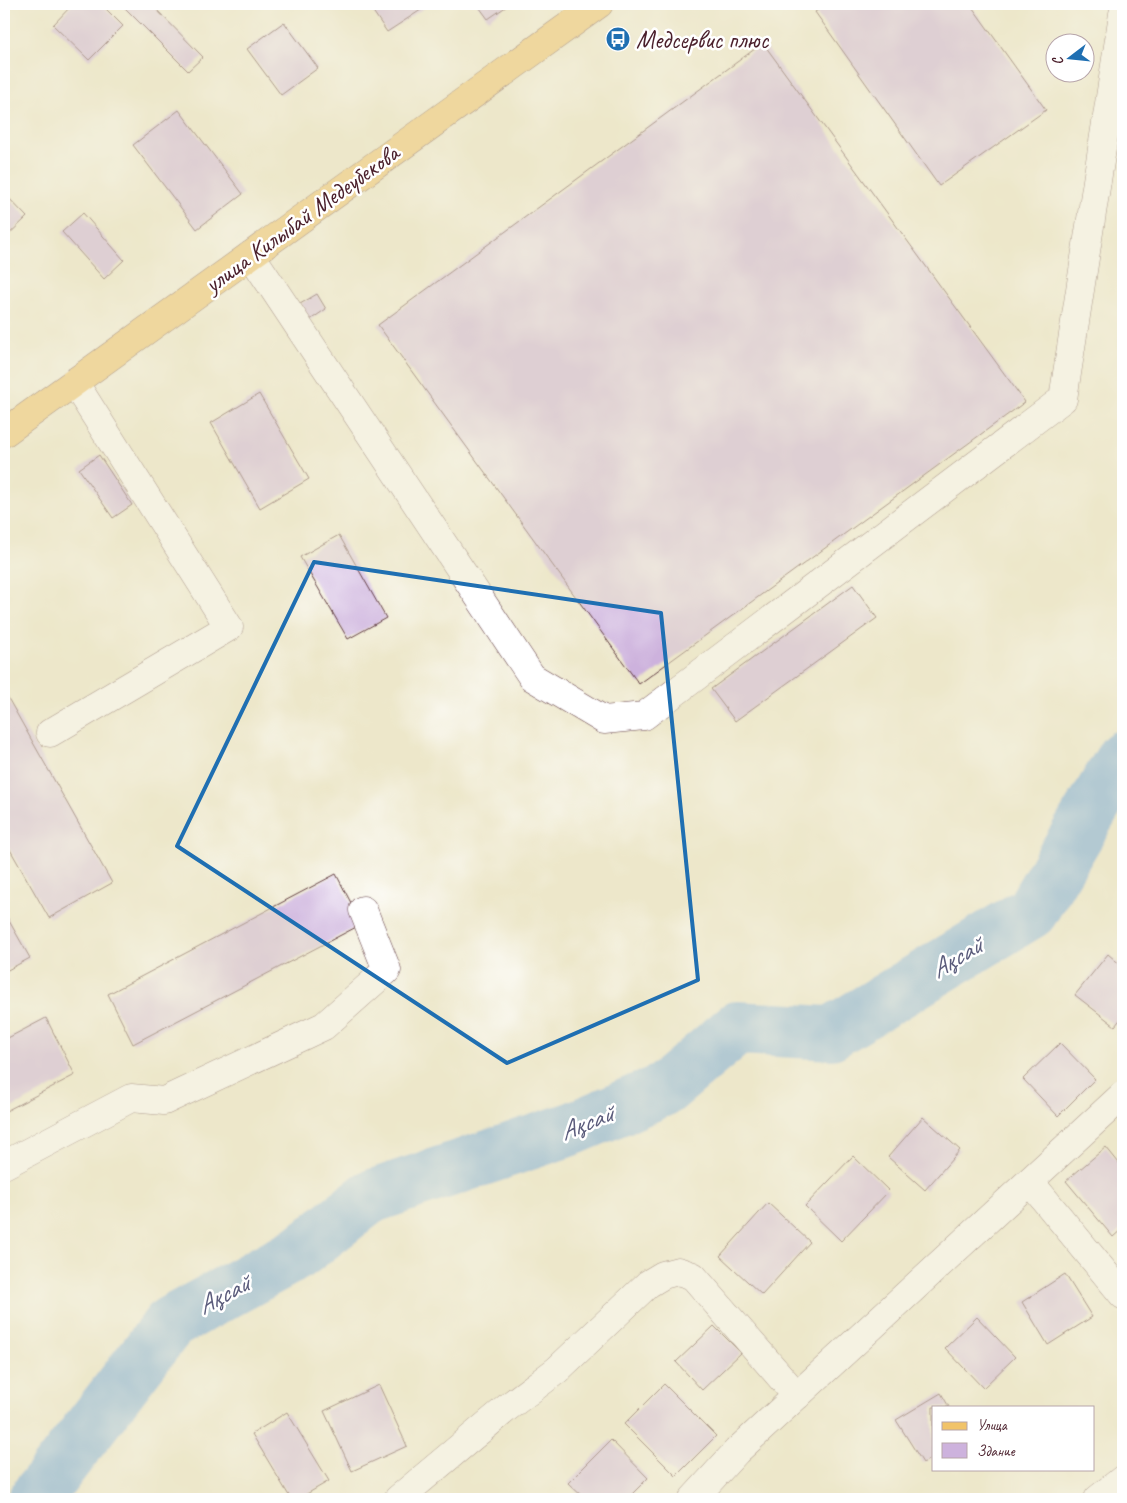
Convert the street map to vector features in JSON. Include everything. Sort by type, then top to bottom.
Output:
[{"type":"main road","name":"улица Килыбай Медеубекова","points":[[4,433],[599,4]]},
{"type":"street","points":[[251,255],[532,677],[604,720],[644,716],[1062,399],[1123,14]]},
{"type":"street","points":[[50,733],[229,627],[74,382]]},
{"type":"street","points":[[4,1165],[130,1098],[164,1102],[324,1026],[387,970],[363,910]]},
{"type":"street","points":[[693,1499],[737,1451],[1123,1095]]},
{"type":"street","points":[[1030,1182],[1123,1295]]},
{"type":"street","points":[[398,1499],[508,1407],[557,1370],[648,1284],[663,1275],[678,1271],[693,1276],[797,1396]]},
{"type":"street","points":[[1098,1499],[1123,1479]]},
{"type":"highlighted area","points":[[314,562],[661,613],[698,980],[507,1063],[177,846]]},
{"type":"building","points":[[73,4],[101,4],[123,26],[89,60],[53,25]]},
{"type":"building","points":[[121,4],[151,4],[203,57],[188,71]]},
{"type":"building","points":[[368,4],[430,4],[387,32]]},
{"type":"building","points":[[477,4],[510,4],[488,19]]},
{"type":"building","points":[[826,4],[970,4],[1046,110],[939,186],[815,12]]},
{"type":"building","points":[[284,22],[318,68],[281,95],[247,49]]},
{"type":"building","points":[[763,43],[1025,402],[639,684],[378,325]]},
{"type":"building","points":[[179,110],[243,194],[197,229],[133,145]]},
{"type":"building","points":[[4,193],[27,217],[4,239]]},
{"type":"building","points":[[83,213],[124,260],[104,279],[62,232]]},
{"type":"building","points":[[317,294],[326,309],[310,320],[300,304]]},
{"type":"building","points":[[259,394],[309,479],[260,508],[211,423]]},
{"type":"building","points":[[99,455],[132,505],[113,518],[79,469]]},
{"type":"building","points":[[339,535],[386,618],[348,639],[300,557]]},
{"type":"building","points":[[853,585],[877,618],[735,721],[711,689]]},
{"type":"building","points":[[4,691],[112,883],[49,918],[4,839]]},
{"type":"building","points":[[336,874],[362,924],[133,1044],[108,994]]},
{"type":"building","points":[[4,912],[30,958],[4,972]]},
{"type":"building","points":[[1108,954],[1123,967],[1123,1016],[1115,1026],[1075,995]]},
{"type":"building","points":[[46,1018],[75,1075],[4,1112],[4,1040]]},
{"type":"building","points":[[1060,1043],[1095,1079],[1058,1116],[1023,1079]]},
{"type":"building","points":[[923,1117],[960,1150],[925,1190],[888,1157]]},
{"type":"building","points":[[1106,1147],[1123,1168],[1123,1228],[1113,1237],[1066,1181]]},
{"type":"building","points":[[853,1156],[889,1191],[841,1241],[805,1206]]},
{"type":"building","points":[[768,1203],[810,1242],[762,1295],[720,1256]]},
{"type":"building","points":[[1065,1274],[1092,1317],[1048,1345],[1022,1302]]},
{"type":"building","points":[[977,1317],[1015,1357],[983,1388],[945,1348]]},
{"type":"building","points":[[714,1326],[741,1353],[702,1390],[676,1362]]},
{"type":"building","points":[[664,1384],[716,1436],[676,1476],[624,1424]]},
{"type":"building","points":[[379,1385],[407,1446],[352,1471],[324,1411]]},
{"type":"building","points":[[941,1393],[948,1406],[932,1406],[932,1458],[923,1463],[896,1420]]},
{"type":"building","points":[[287,1412],[329,1481],[298,1499],[291,1499],[252,1434]]},
{"type":"building","points":[[611,1440],[648,1478],[627,1499],[585,1499],[568,1483]]},
{"type":"waterway","name":"Ақсай","points":[[35,1499],[170,1323],[298,1253],[370,1197],[574,1128],[665,1089],[737,1028],[831,1033],[1031,912],[1123,757]]},
{"type":"place","name":"Медсервис плюс","points":[[618,39]]}]
